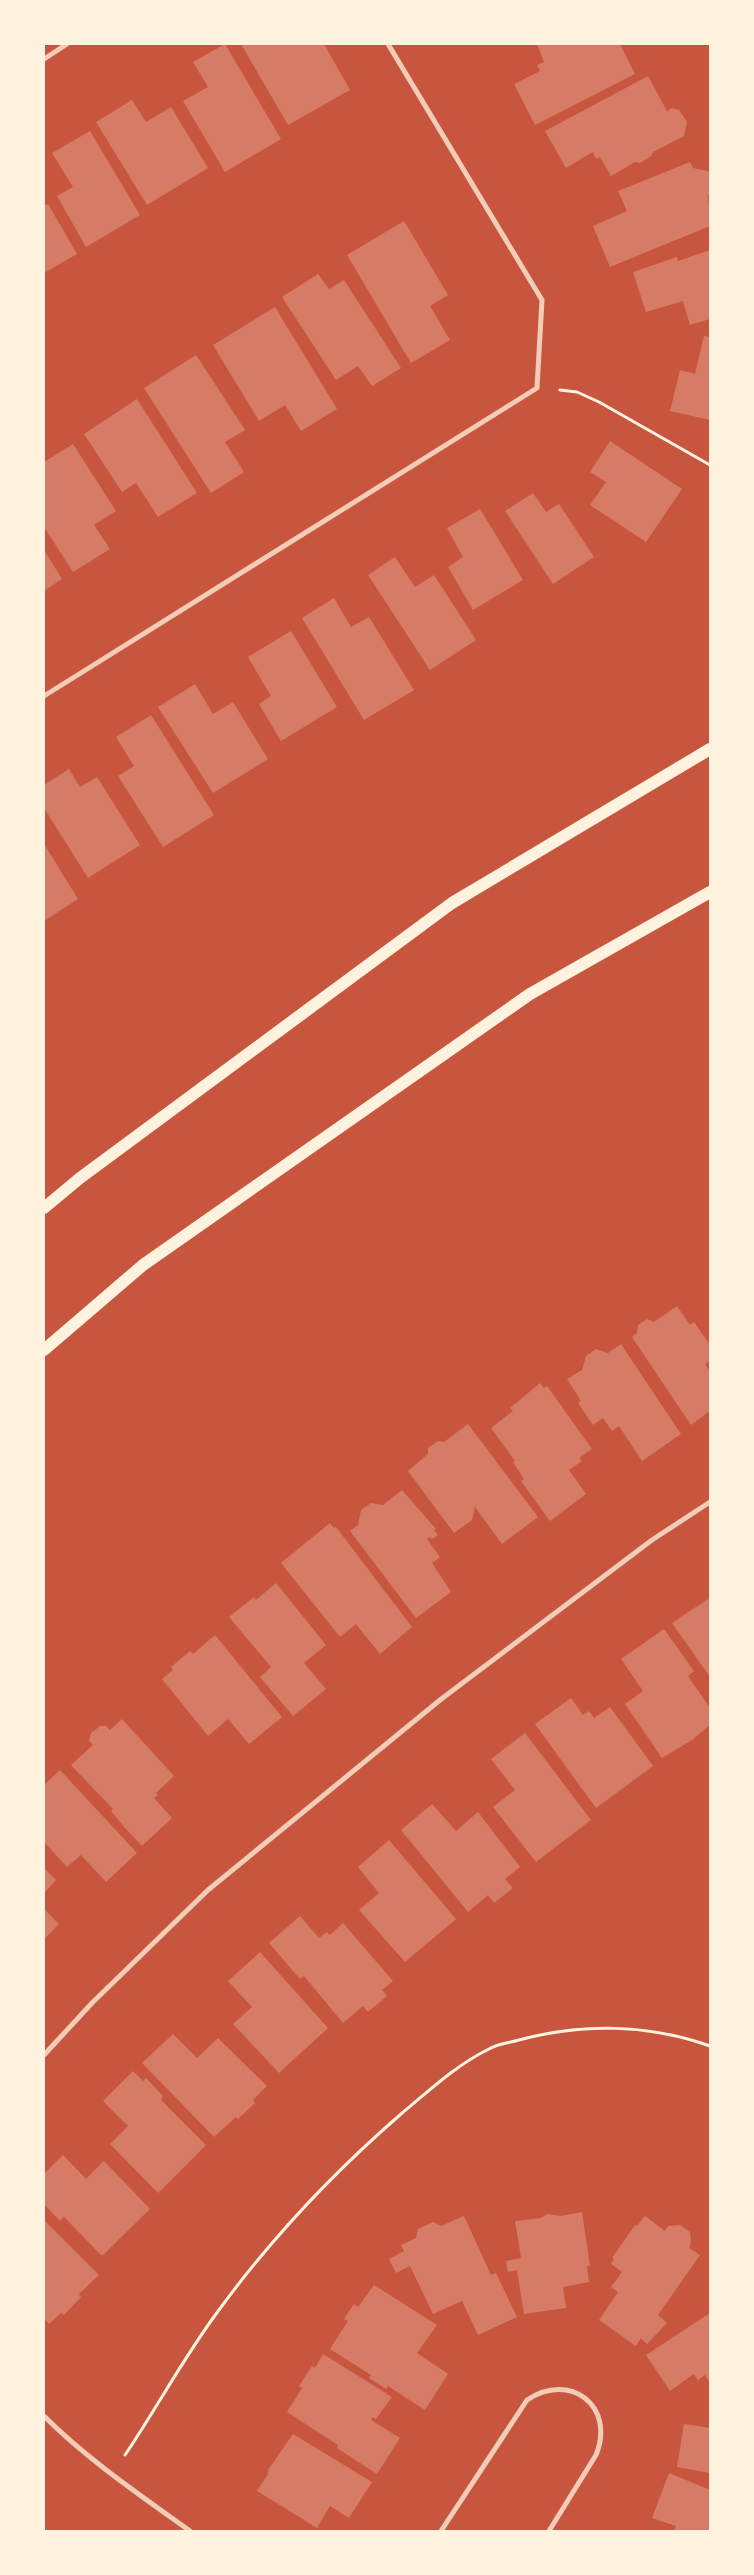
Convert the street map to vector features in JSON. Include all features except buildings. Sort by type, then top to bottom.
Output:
[{"type":"main road","points":[[44,1208],[80,1178],[452,903],[710,749]]},
{"type":"main road","points":[[44,1350],[143,1265],[530,994],[710,892]]},
{"type":"street","points":[[44,59],[67,44]]},
{"type":"street","points":[[44,696],[537,388],[542,300],[388,44]]},
{"type":"street","points":[[44,2055],[92,2003],[208,1890],[440,1700],[652,1540],[710,1502]]},
{"type":"street","points":[[441,2531],[527,2400],[540,2391],[554,2388],[569,2390],[583,2396],[592,2404],[599,2416],[602,2429],[601,2442],[596,2455],[549,2531]]},
{"type":"street","points":[[44,2416],[60,2433],[112,2475],[190,2531]]},
{"type":"path","points":[[537,388],[577,392],[710,466]]},
{"type":"path","points":[[112,2475],[216,2315],[293,2220],[373,2138],[449,2074],[490,2048],[547,2032],[594,2028],[645,2030],[684,2036],[710,2046]]}]
